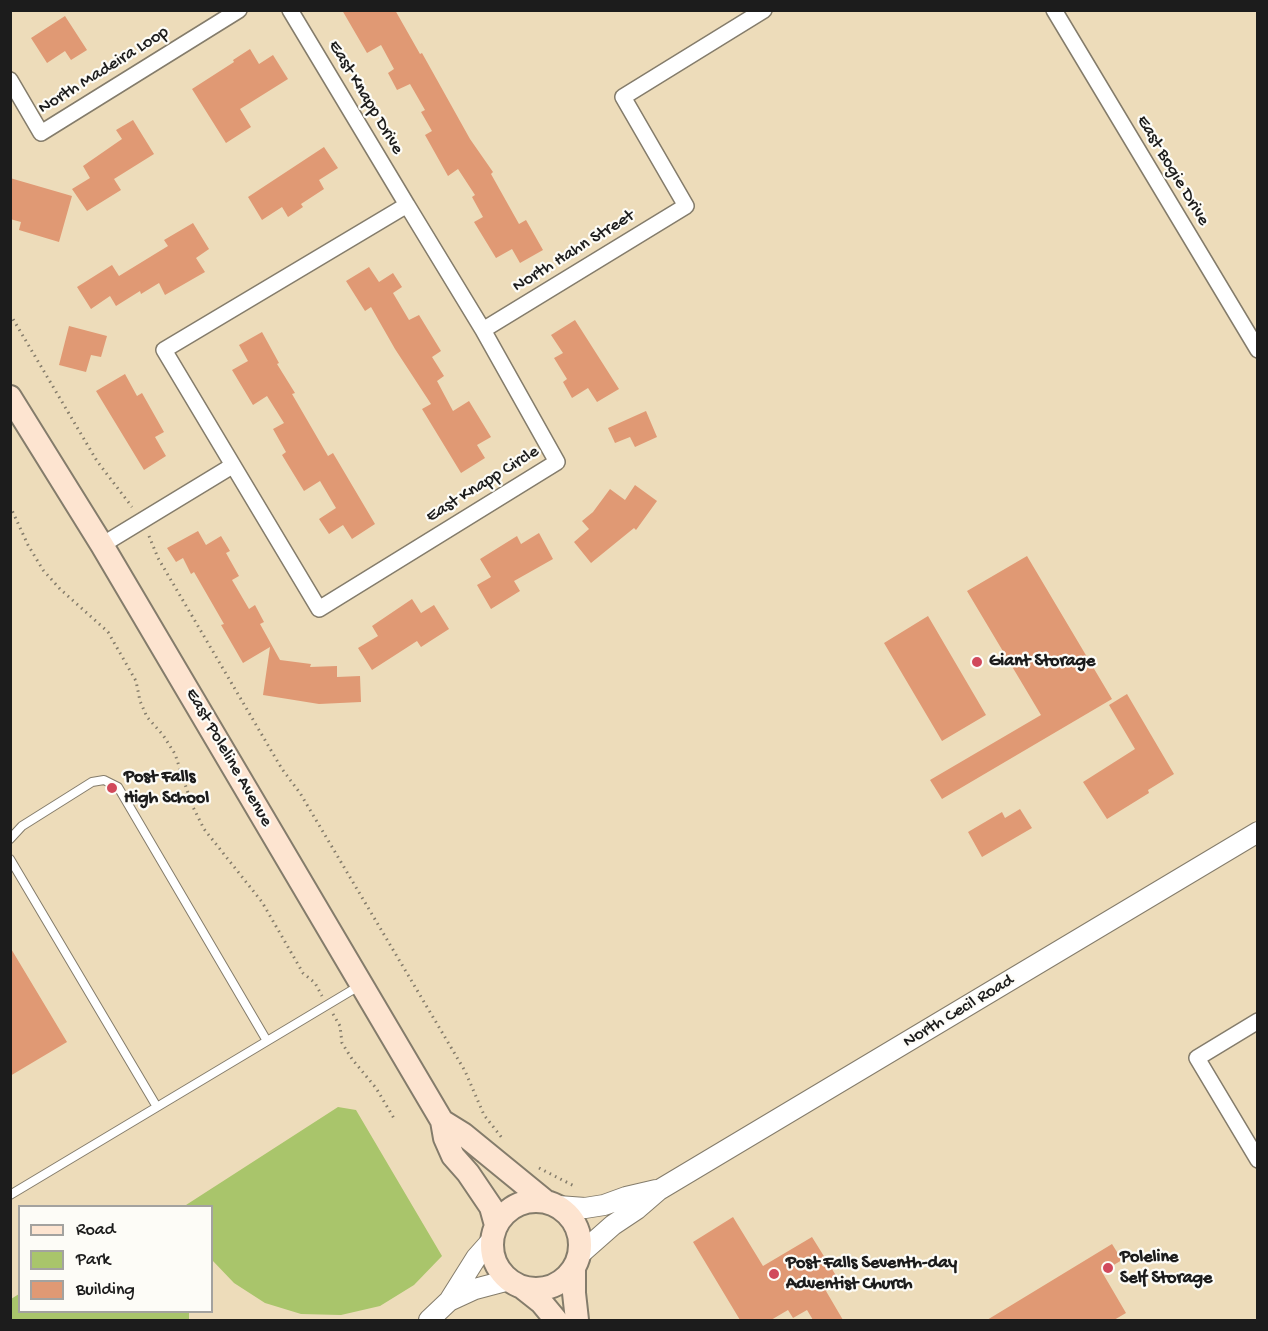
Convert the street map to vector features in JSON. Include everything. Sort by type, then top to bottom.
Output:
[{"type":"main road","name":"East Poleline Avenue","points":[[10,397],[102,545],[442,1121],[445,1138],[453,1156],[468,1173],[490,1207],[494,1232]]},
{"type":"main road","name":"East Poleline Avenue","points":[[442,1121],[463,1134],[551,1203]]},
{"type":"main road","points":[[556,1320],[541,1302],[498,1269],[493,1255],[494,1232],[504,1213],[517,1204],[531,1200],[551,1203],[569,1215],[577,1227],[580,1241],[574,1293],[577,1320]]},
{"type":"main road","points":[[515,1284],[537,1289],[552,1286],[564,1279],[577,1262]]},
{"type":"street","name":"North Madeira Loop","points":[[10,80],[41,133],[239,10]]},
{"type":"street","name":"East Knapp Drive","points":[[290,10],[407,205]]},
{"type":"street","name":"North Hahn Street","points":[[483,330],[686,206],[623,97],[764,10]]},
{"type":"street","name":"East Bogie Drive","points":[[1054,10],[1257,350]]},
{"type":"street","name":"East Knapp Circle","points":[[407,205],[483,330],[557,462],[319,609],[164,350],[407,205]]},
{"type":"street","points":[[102,545],[232,466]]},
{"type":"street","name":"North Cecil Road","points":[[577,1262],[613,1225],[659,1190],[1257,832]]},
{"type":"street","points":[[1257,1021],[1197,1058],[1257,1160]]},
{"type":"street","name":"North Cecil Road","points":[[551,1203],[585,1208],[659,1190]]},
{"type":"street","points":[[429,1320],[449,1301],[494,1232]]},
{"type":"street","points":[[449,1301],[475,1289],[515,1284]]},
{"type":"lane","points":[[10,839],[22,826],[92,782],[104,780],[118,787],[267,1041]]},
{"type":"lane","points":[[10,859],[157,1107]]},
{"type":"lane","points":[[10,1195],[361,984]]},
{"type":"path","points":[[10,314],[97,461],[125,496]]},
{"type":"path","points":[[10,506],[28,546],[43,570],[60,590],[108,632],[136,681],[140,701],[147,717],[163,735],[175,754],[192,805],[204,829],[262,902],[303,973],[315,983],[340,1026],[342,1043],[376,1088],[395,1120]]},
{"type":"path","points":[[152,541],[158,558],[282,770],[300,793],[465,1071],[484,1115],[509,1145]]},
{"type":"path","points":[[535,1165],[582,1190]]},
{"type":"green space","points":[[338,1107],[356,1110],[442,1256],[414,1285],[380,1306],[341,1315],[301,1314],[265,1303],[234,1283],[213,1261],[213,1205],[186,1205]]},
{"type":"green space","points":[[18,1295],[18,1313],[189,1313],[189,1320],[11,1320],[11,1299]]},
{"type":"building","points":[[342,10],[395,10],[470,139],[493,172],[491,174],[519,224],[526,220],[543,250],[520,263],[512,249],[496,258],[474,222],[483,217],[472,197],[475,195],[458,169],[448,176],[425,135],[432,131],[421,112],[425,110],[410,84],[397,90],[388,73],[394,69],[381,45],[367,53]]},
{"type":"building","points":[[65,16],[87,50],[71,60],[65,51],[47,63],[31,38]]},
{"type":"building","points":[[250,49],[259,64],[273,55],[288,79],[240,109],[251,127],[226,143],[192,89]]},
{"type":"building","points":[[133,120],[154,154],[114,179],[121,190],[87,211],[72,189],[90,178],[83,166],[122,139],[116,130]]},
{"type":"building","points":[[324,147],[338,168],[319,180],[324,189],[301,204],[303,207],[288,217],[282,207],[262,220],[248,197]]},
{"type":"building","points":[[10,178],[72,196],[59,242],[19,230],[21,222],[10,219]]},
{"type":"building","points":[[193,223],[209,249],[196,258],[205,272],[165,295],[159,283],[141,294],[140,291],[116,306],[110,296],[91,309],[77,287],[112,265],[119,276],[168,246],[164,240]]},
{"type":"building","points":[[369,267],[379,282],[393,273],[402,287],[393,293],[409,320],[419,315],[441,351],[432,357],[444,376],[437,381],[453,411],[469,401],[491,437],[477,445],[485,458],[461,473],[422,409],[431,404],[371,307],[365,311],[346,281]]},
{"type":"building","points":[[575,320],[619,389],[597,402],[588,388],[572,398],[563,382],[567,379],[554,358],[563,353],[551,335]]},
{"type":"building","points":[[69,326],[107,336],[101,357],[91,355],[86,372],[59,365]]},
{"type":"building","points":[[262,332],[279,363],[277,364],[295,393],[292,394],[328,456],[333,453],[375,524],[352,539],[343,525],[329,534],[319,519],[336,508],[320,481],[304,491],[282,455],[286,452],[273,429],[284,423],[267,396],[253,405],[232,370],[248,361],[239,345]]},
{"type":"building","points":[[125,374],[137,396],[142,393],[164,432],[155,437],[166,456],[144,470],[96,391]]},
{"type":"building","points":[[646,411],[657,437],[635,447],[630,437],[615,443],[608,428]]},
{"type":"building","points":[[635,485],[657,501],[636,530],[634,528],[591,563],[574,542],[589,529],[582,521],[593,512],[610,489],[625,500]]},
{"type":"building","points":[[198,531],[206,545],[221,536],[230,551],[226,553],[239,576],[232,580],[249,609],[255,605],[264,622],[260,624],[280,660],[311,664],[310,667],[337,666],[337,677],[360,676],[361,702],[319,704],[263,695],[270,647],[243,663],[194,572],[191,574],[183,558],[176,562],[167,548]]},
{"type":"building","points":[[539,533],[553,559],[514,581],[520,591],[491,609],[477,585],[491,577],[480,559],[517,536],[521,544]]},
{"type":"building","points":[[1027,556],[1112,699],[942,799],[930,780],[1041,715],[967,591]]},
{"type":"building","points":[[412,599],[421,613],[434,605],[449,629],[421,647],[417,641],[372,670],[358,648],[378,636],[372,626]]},
{"type":"building","points":[[928,616],[986,715],[942,741],[884,643]]},
{"type":"building","points":[[1127,694],[1174,774],[1148,790],[1149,793],[1107,819],[1083,782],[1135,749],[1109,705]]},
{"type":"building","points":[[1020,809],[1032,828],[982,857],[968,832],[1002,812],[1005,818]]},
{"type":"building","points":[[10,947],[67,1042],[10,1076]]},
{"type":"building","name":"Post Falls Seventh-day Adventist Church","points":[[733,1217],[763,1266],[812,1237],[840,1282],[826,1291],[843,1320],[813,1320],[807,1310],[793,1318],[788,1310],[771,1320],[740,1320],[693,1242]]},
{"type":"building","points":[[1112,1244],[1122,1260],[1102,1272],[1126,1313],[1114,1320],[987,1320]]},
{"type":"place","name":"Giant Storage","points":[[977,662]]},
{"type":"place","name":"Post Falls High School","points":[[112,788]]},
{"type":"place","name":"Poleline Self Storage","points":[[1108,1268]]},
{"type":"place","name":"Post Falls Seventh-day Adventist Church","points":[[774,1274]]}]
